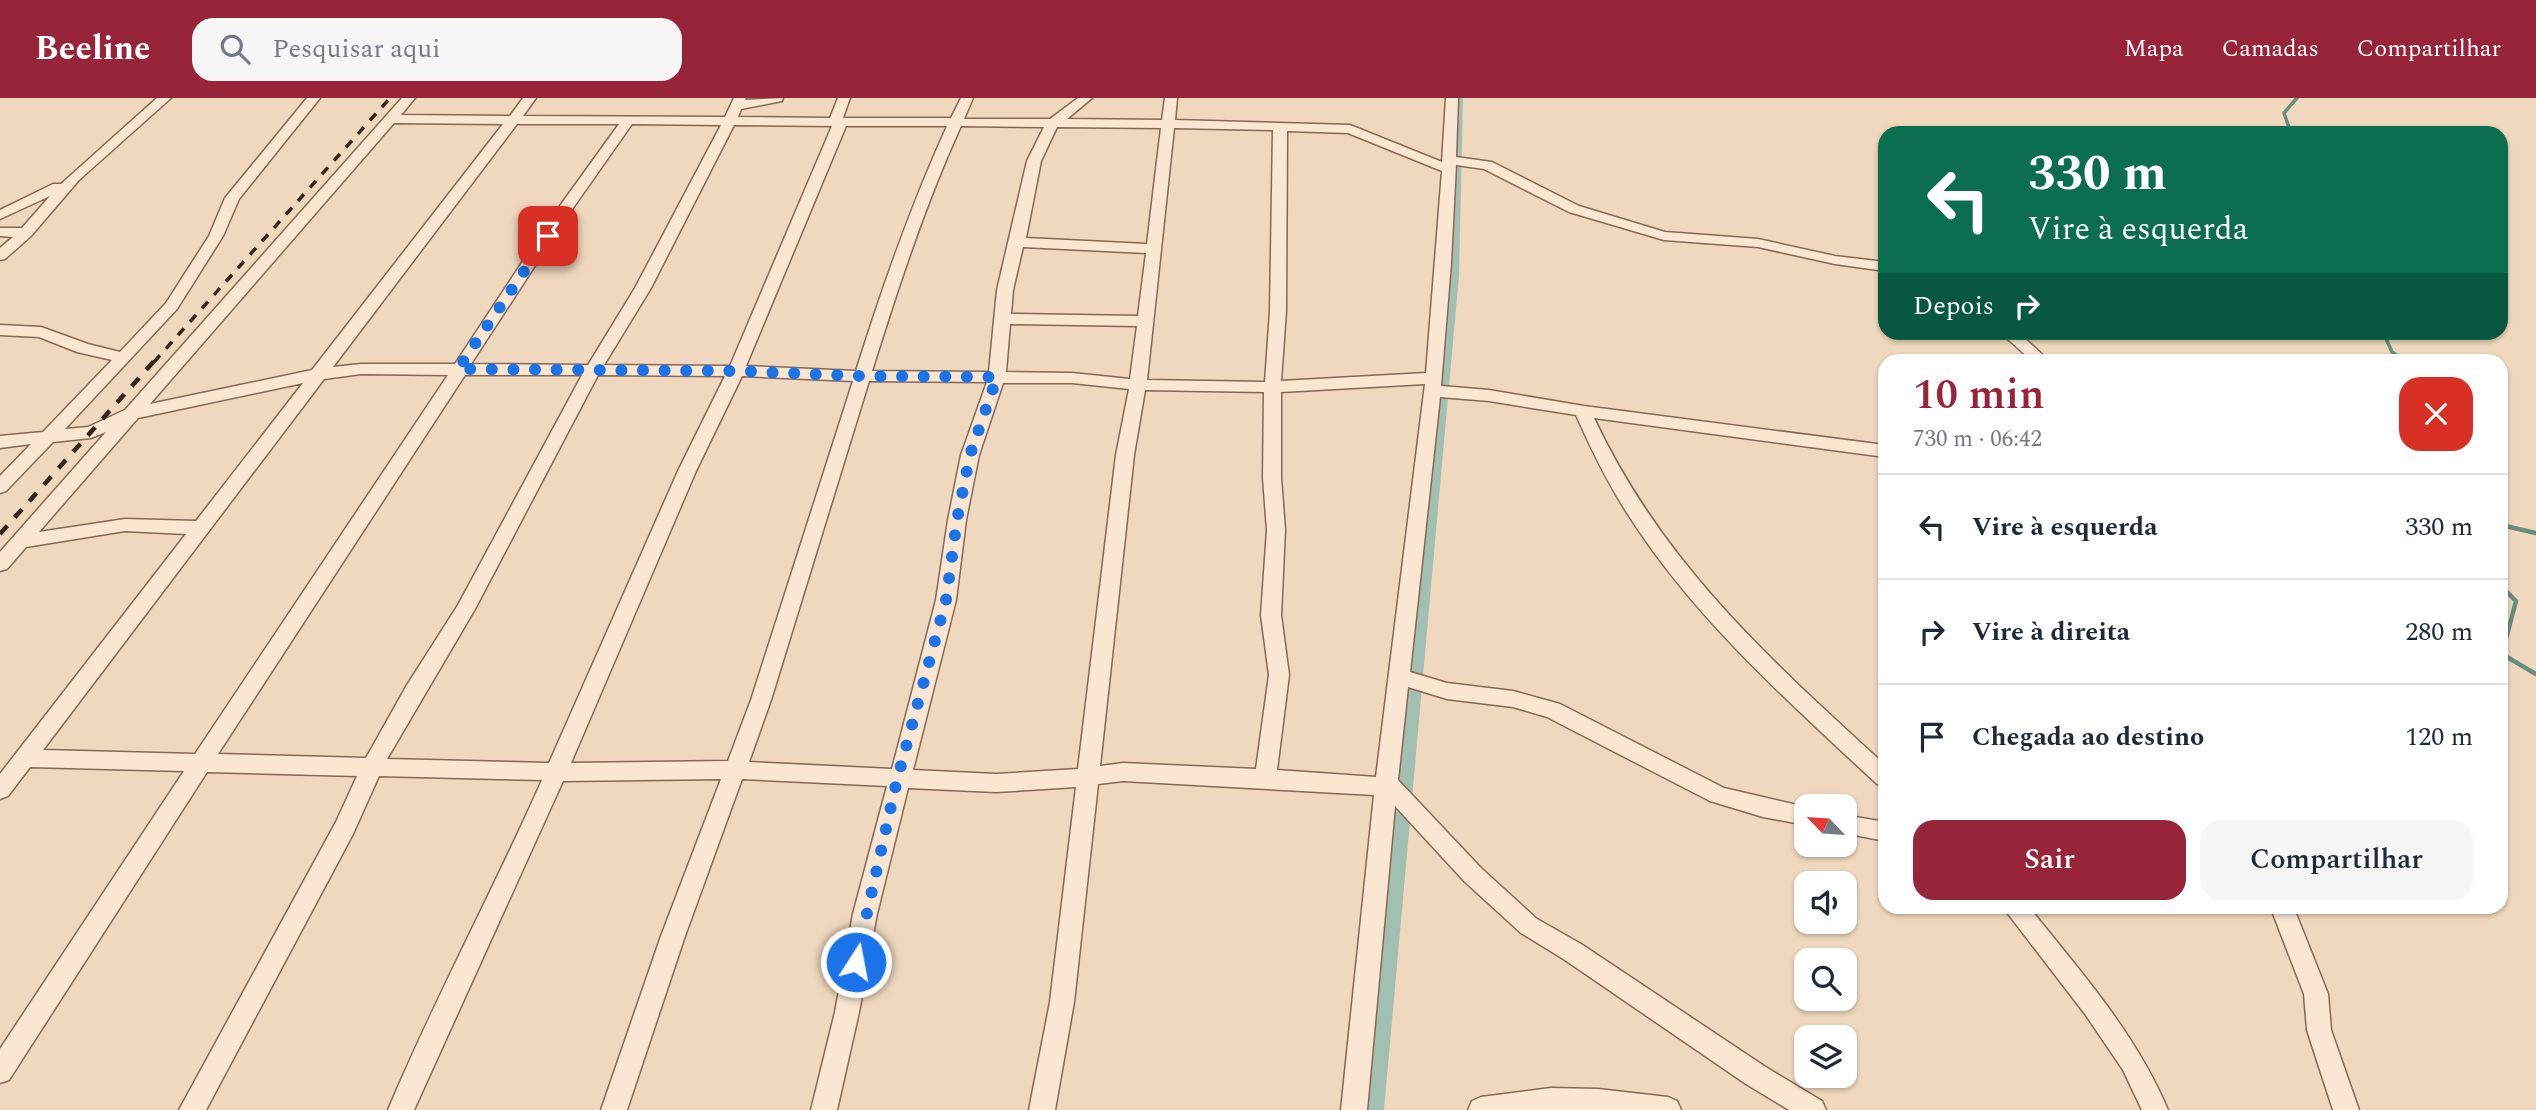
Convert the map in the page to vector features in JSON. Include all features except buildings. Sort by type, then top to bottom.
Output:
[{"type":"street","points":[[0,256],[26,233],[74,177],[165,98]]},
{"type":"street","points":[[0,486],[172,306],[216,236],[239,189],[314,98]]},
{"type":"street","points":[[0,565],[409,98]]},
{"type":"street","points":[[0,790],[530,98]]},
{"type":"street","points":[[390,119],[629,120],[735,108],[777,98]]},
{"type":"street","points":[[401,1110],[556,772],[687,471],[736,371],[838,121],[844,98]]},
{"type":"street","points":[[614,1110],[787,621],[886,304],[954,124],[968,98]]},
{"type":"street","points":[[824,1110],[847,1012],[865,914],[897,780],[946,600],[957,520],[970,455],[997,377],[1005,290],[1034,160],[1052,124],[1086,98]]},
{"type":"street","points":[[1042,1110],[1062,1002],[1125,455],[1138,385],[1171,98]]},
{"type":"street","points":[[1354,1110],[1386,785],[1432,384],[1450,165],[1452,98]]},
{"type":"street","points":[[735,108],[838,121],[1168,124],[1350,129],[1450,165],[1487,165],[1574,209],[1664,236],[1758,243],[1835,260],[1878,266]]},
{"type":"street","points":[[192,1110],[345,827],[372,767],[414,691],[465,609],[592,371],[643,288],[710,163],[735,108]]},
{"type":"street","points":[[0,1071],[458,369],[559,217],[629,120]]},
{"type":"street","points":[[1265,779],[1279,675],[1270,615],[1276,530],[1272,478],[1273,387],[1278,311],[1280,127]]},
{"type":"street","points":[[0,215],[40,198],[74,177]]},
{"type":"street","points":[[0,232],[26,233]]},
{"type":"street","points":[[1017,242],[1152,249]]},
{"type":"street","points":[[1004,319],[1144,321]]},
{"type":"street","points":[[0,330],[41,332],[83,348],[125,358]]},
{"type":"street","points":[[2017,340],[2033,354]]},
{"type":"street","points":[[0,442],[91,432],[136,412],[320,374],[361,369],[458,369],[1072,378],[1138,385],[1273,387],[1432,384],[1458,391],[1581,411],[1757,431],[1878,450]]},
{"type":"street","points":[[1581,411],[1596,449],[1614,480],[1643,523],[1721,621],[1878,771]]},
{"type":"street","points":[[20,541],[125,525],[202,528]]},
{"type":"street","points":[[1400,677],[1447,691],[1513,699],[1553,710],[1718,795],[1794,814]]},
{"type":"street","points":[[24,758],[556,772],[733,770],[897,780],[1008,783],[1043,782],[1123,772],[1386,785],[1473,875],[1529,926],[1573,952],[1755,1075],[1813,1110]]},
{"type":"street","points":[[1857,827],[1878,831]]},
{"type":"street","points":[[2019,914],[2094,1006],[2132,1061],[2155,1110]]},
{"type":"street","points":[[2284,914],[2316,995],[2319,1030],[2346,1110]]},
{"type":"street","points":[[1481,1110],[1538,1100],[1595,1100],[1668,1110]]},
{"type":"waterway","points":[[1374,1110],[1453,275],[1458,98]]},
{"type":"waterway","points":[[2289,126],[2284,113],[2297,98]]},
{"type":"waterway","points":[[2387,340],[2395,354]]},
{"type":"waterway","points":[[2508,527],[2536,533]]},
{"type":"waterway","points":[[2508,593],[2516,601],[2508,631]]},
{"type":"waterway","points":[[2508,658],[2536,674]]},
{"type":"railway","points":[[154,362],[390,98]]},
{"type":"railway","points":[[0,534],[155,360]]},
{"type":"route","points":[[548,236],[458,369],[736,371],[862,376],[997,377],[970,455],[951,555],[946,600],[897,780],[856,962]]}]
